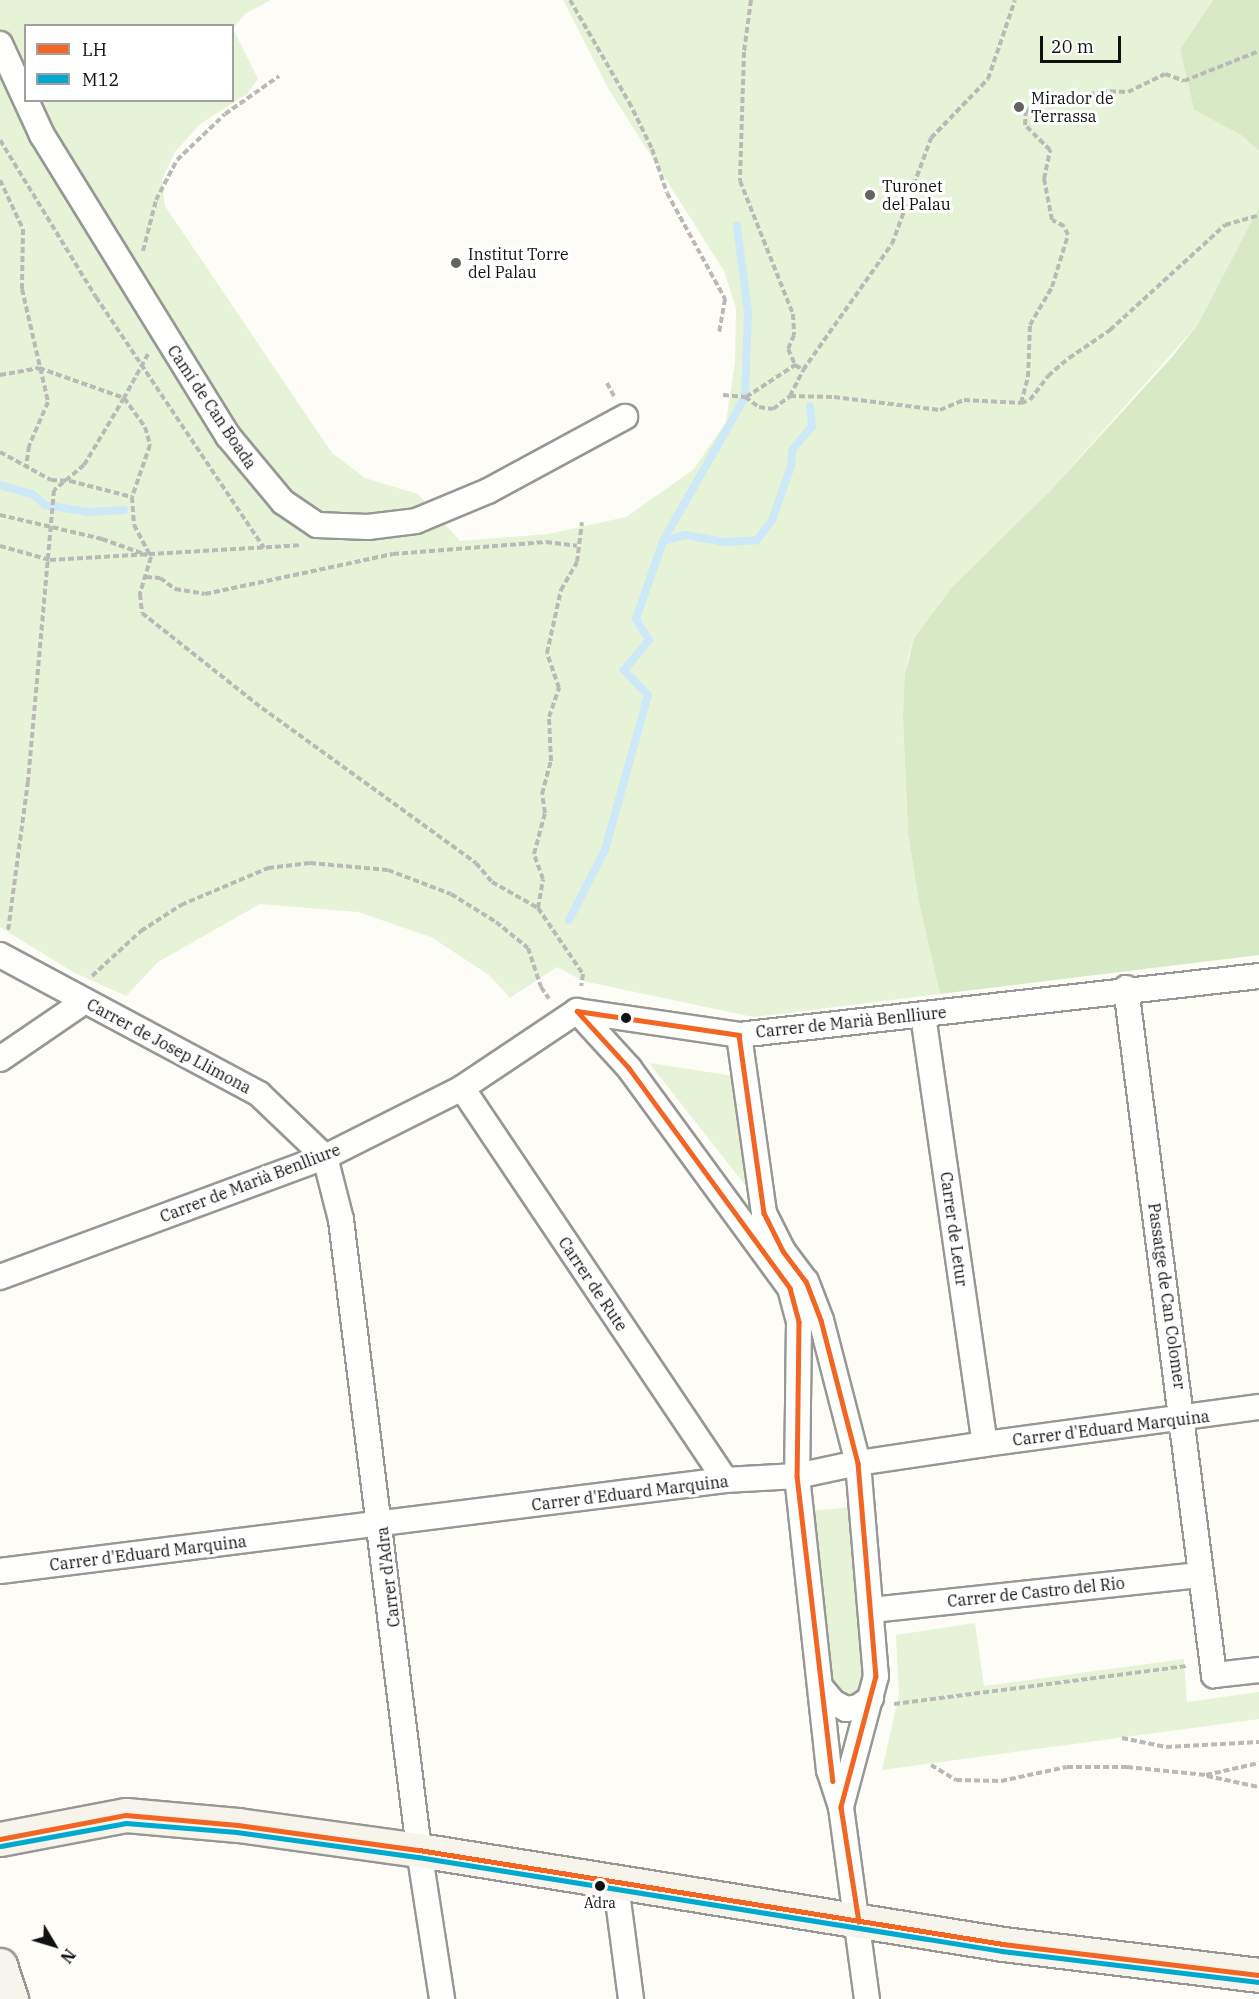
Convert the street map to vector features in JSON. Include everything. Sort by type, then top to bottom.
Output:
[{"type":"street","name":"Camí de Can Boada","points":[[0,44],[24,96]]},
{"type":"street","name":"Camí de Can Boada","points":[[27,102],[42,135],[228,436],[283,502],[317,525],[368,527],[416,521],[488,491],[626,417]]},
{"type":"street","name":"Carrer de Josep Llimona","points":[[3,947],[85,992],[259,1095],[325,1156]]},
{"type":"street","name":"Carrer de Marià Benlliure","points":[[0,1277],[325,1156],[462,1088],[570,1015],[739,1035],[924,1015],[1126,988],[1259,975]]},
{"type":"street","name":"Passatge de Can Colomer","points":[[1126,988],[1214,1676],[1259,1670]]},
{"type":"street","points":[[0,1059],[85,992]]},
{"type":"street","points":[[570,1015],[629,1068],[790,1288],[799,1322],[797,1476],[823,1690],[829,1770],[841,1807],[859,1922],[867,1999]]},
{"type":"street","name":"Carrer de Letur","points":[[924,1015],[985,1444]]},
{"type":"street","points":[[739,1035],[764,1213],[783,1251],[806,1281],[821,1320],[858,1462],[876,1676],[882,1701],[841,1807]]},
{"type":"street","name":"Carrer de Rute","points":[[462,1088],[725,1480]]},
{"type":"street","name":"Carrer d'Adra","points":[[325,1156],[341,1220],[382,1525],[419,1850],[442,1999]]},
{"type":"street","name":"Carrer d'Eduard Marquina","points":[[0,1571],[382,1525],[725,1480],[797,1476],[858,1462],[1183,1420],[1259,1407]]},
{"type":"street","name":"Carrer de Castro del Rio","points":[[872,1610],[1200,1575]]},
{"type":"street","points":[[823,1690],[833,1702],[846,1709],[882,1701]]},
{"type":"street","points":[[1,1838],[126,1815],[238,1825],[419,1850],[616,1885],[859,1922],[1259,1975]]},
{"type":"street","points":[[616,1885],[631,1999]]},
{"type":"street","points":[[0,1965],[11,1999]]},
{"type":"path","points":[[570,0],[629,102],[652,149],[667,193],[725,298],[719,332]]},
{"type":"path","points":[[751,0],[744,52],[740,181],[793,314],[794,335],[788,350],[795,365],[803,370]]},
{"type":"path","points":[[723,394],[746,397],[759,407],[773,410],[790,396],[803,370],[892,244],[931,138],[988,79],[1015,0]]},
{"type":"path","points":[[1022,403],[1028,377],[1030,326],[1052,287],[1068,235],[1064,226],[1052,220],[1044,179],[1050,150],[1024,125],[1026,112],[1035,103],[1072,101],[1101,91],[1128,92],[1165,74],[1184,81],[1259,51]]},
{"type":"path","points":[[142,255],[156,200],[177,160],[225,114],[279,76]]},
{"type":"path","points":[[0,140],[142,366],[264,548]]},
{"type":"path","points":[[0,180],[23,229],[22,289],[48,402],[29,446],[26,467]]},
{"type":"path","points":[[790,396],[834,397],[939,410],[964,400],[1022,403],[1030,400],[1069,358],[1110,330],[1225,225],[1259,215]]},
{"type":"path","points":[[54,490],[70,481],[124,398],[161,330]]},
{"type":"path","points":[[746,397],[795,365]]},
{"type":"path","points":[[0,375],[39,368],[124,398],[145,427],[150,445],[132,497],[134,525],[151,556],[139,604],[158,628],[476,863],[492,882],[538,908],[583,974],[570,1015],[541,987],[528,948],[496,922],[451,894],[388,870],[310,863],[268,868],[227,883],[181,905],[141,931],[85,992]]},
{"type":"path","points":[[0,452],[51,480],[70,481],[132,497]]},
{"type":"path","points":[[3,947],[28,781],[50,560],[50,528],[54,490],[51,480]]},
{"type":"path","points":[[0,515],[102,539],[151,556]]},
{"type":"path","points":[[538,908],[543,879],[534,854],[545,813],[542,794],[551,761],[549,717],[559,688],[547,653],[561,590],[577,562],[577,546],[582,522]]},
{"type":"path","points":[[146,577],[160,578],[175,589],[205,594],[393,554],[546,542],[577,546]]},
{"type":"path","points":[[0,546],[50,560],[151,556],[303,545]]},
{"type":"path","points":[[882,1701],[1191,1666]]},
{"type":"path","points":[[1122,1738],[1166,1747],[1259,1742]]},
{"type":"path","points":[[1206,1775],[1259,1763]]},
{"type":"path","points":[[931,1765],[956,1780],[1001,1781],[1067,1767],[1127,1767],[1206,1775],[1259,1787]]},
{"type":"green space","points":[[0,0],[271,0],[245,14],[234,27],[234,24],[24,24],[24,102],[234,102],[234,31],[258,79],[247,94],[200,124],[175,152],[162,179],[165,206],[332,453],[365,478],[418,494],[460,541],[548,534],[626,517],[693,470],[726,422],[735,362],[736,308],[724,271],[608,88],[563,0],[1213,0],[1180,49],[1194,110],[1241,135],[1259,151],[1259,207],[1198,324],[1049,492],[952,587],[914,638],[908,657],[903,717],[908,833],[919,903],[940,994],[753,1017],[583,981],[557,967],[510,998],[489,975],[431,937],[358,912],[260,904],[158,962],[126,996],[73,972],[0,927]]},
{"type":"green space","points":[[1213,0],[1259,0],[1259,151],[1241,135],[1194,110],[1180,49]]},
{"type":"green space","points":[[1259,207],[1259,955],[940,994],[919,903],[908,833],[903,717],[905,675],[914,638],[952,587],[1049,492],[1172,357],[1198,324]]},
{"type":"green space","points":[[649,1063],[734,1076],[749,1190]]},
{"type":"green space","points":[[851,1507],[870,1672],[858,1694],[844,1695],[834,1687],[810,1511]]},
{"type":"green space","points":[[975,1623],[984,1686],[1184,1659],[1187,1702],[1259,1692],[1259,1719],[882,1770],[899,1695],[896,1635]]},
{"type":"waterway","points":[[569,920],[605,850],[648,695],[624,670],[649,640],[636,619],[663,541],[745,397],[748,312],[737,226]]},
{"type":"waterway","points":[[663,541],[685,535],[723,542],[757,540],[772,520],[791,466],[792,450],[812,426],[810,406]]},
{"type":"waterway","points":[[0,485],[32,494],[45,505],[88,512],[124,510]]},
{"type":"transit line","name":"LH","points":[[577,1011],[739,1035],[764,1213],[783,1251],[806,1281],[821,1320],[858,1463],[876,1676],[841,1807],[859,1922]]},
{"type":"transit line","name":"LH","points":[[577,1011],[629,1068],[790,1288],[799,1322],[797,1476],[833,1781]]},
{"type":"transit line","name":"LH","points":[[0,1839],[126,1815],[238,1825],[419,1850],[1003,1944],[1259,1975]]},
{"type":"transit line","name":"M12","points":[[1,1846],[126,1823],[237,1832],[418,1857],[1002,1951],[1258,1982]]},
{"type":"place","name":"Mirador de Terrassa","points":[[1019,107]]},
{"type":"place","name":"Turonet del Palau","points":[[870,195]]},
{"type":"place","name":"Institut Torre del Palau","points":[[456,263]]},
{"type":"place","name":"Adra","points":[[600,1886]]}]
